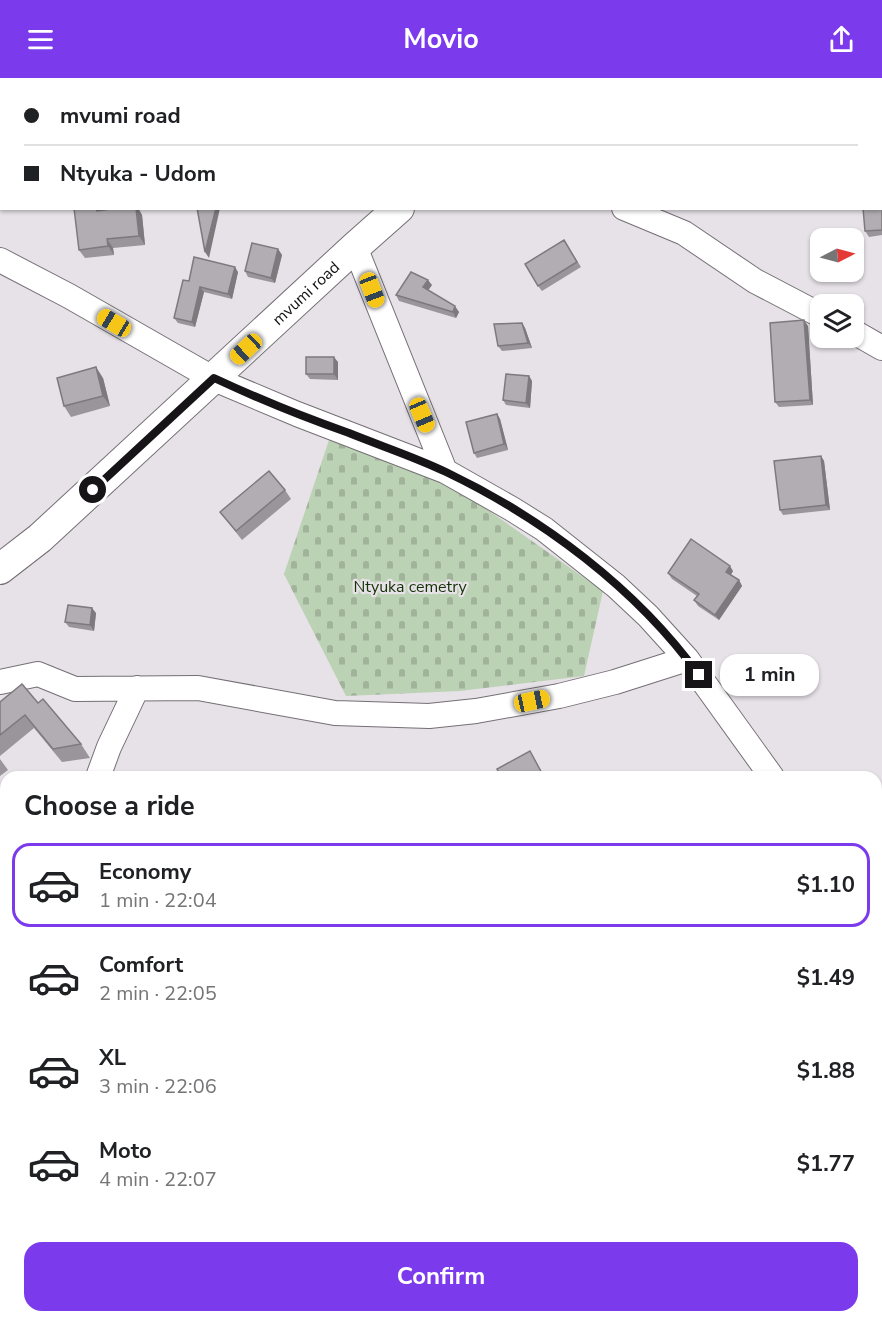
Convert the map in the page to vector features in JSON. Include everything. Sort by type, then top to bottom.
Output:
[{"type":"street","name":"mvumi road","points":[[0,569],[40,538],[397,210]]},
{"type":"street","points":[[629,210],[684,233],[755,280],[810,310]]},
{"type":"street","points":[[355,247],[445,471]]},
{"type":"street","points":[[0,260],[60,291],[214,378],[297,414],[445,471],[512,509],[581,557],[648,616],[687,659],[768,771]]},
{"type":"street","points":[[864,338],[882,348]]},
{"type":"street","points":[[0,682],[38,674],[75,689],[198,688],[334,713],[429,716],[476,711],[560,696],[615,682],[687,659]]},
{"type":"street","points":[[100,771],[137,688]]},
{"type":"green space","name":"Ntyuka cemetry","points":[[330,437],[441,477],[603,591],[584,676],[460,691],[346,696],[284,574]]},
{"type":"building","points":[[74,210],[136,210],[139,236],[107,239],[108,246],[79,250]]},
{"type":"building","points":[[197,210],[216,210],[205,252]]},
{"type":"building","points":[[863,210],[882,210],[882,230],[865,231]]},
{"type":"building","points":[[564,240],[577,262],[538,286],[525,264]]},
{"type":"building","points":[[252,243],[278,249],[271,278],[245,271]]},
{"type":"building","points":[[194,257],[235,267],[228,294],[200,287],[192,322],[174,318],[183,280],[189,281]]},
{"type":"building","points":[[411,272],[428,280],[423,287],[455,306],[453,312],[396,295]]},
{"type":"building","points":[[804,320],[810,400],[775,402],[770,323]]},
{"type":"building","points":[[522,323],[528,343],[498,346],[494,324]]},
{"type":"building","points":[[306,357],[334,357],[334,374],[306,374]]},
{"type":"building","points":[[96,367],[103,396],[64,406],[57,378]]},
{"type":"building","points":[[506,374],[529,376],[526,403],[503,400]]},
{"type":"building","points":[[497,414],[504,444],[474,453],[466,422]]},
{"type":"building","points":[[821,456],[826,505],[780,510],[774,461]]},
{"type":"building","points":[[269,471],[285,490],[236,531],[220,512]]},
{"type":"building","points":[[691,539],[730,566],[726,572],[739,580],[715,615],[694,600],[699,594],[668,573]]},
{"type":"building","points":[[68,605],[92,608],[90,625],[65,622]]},
{"type":"building","points":[[22,684],[38,703],[43,699],[81,744],[53,749],[25,715],[0,735],[0,702]]},
{"type":"building","points":[[530,751],[541,771],[498,771],[497,769]]},
{"type":"route","points":[[93,490],[214,378],[297,414],[445,471],[512,509],[544,529],[616,586],[648,616],[699,675]]}]
